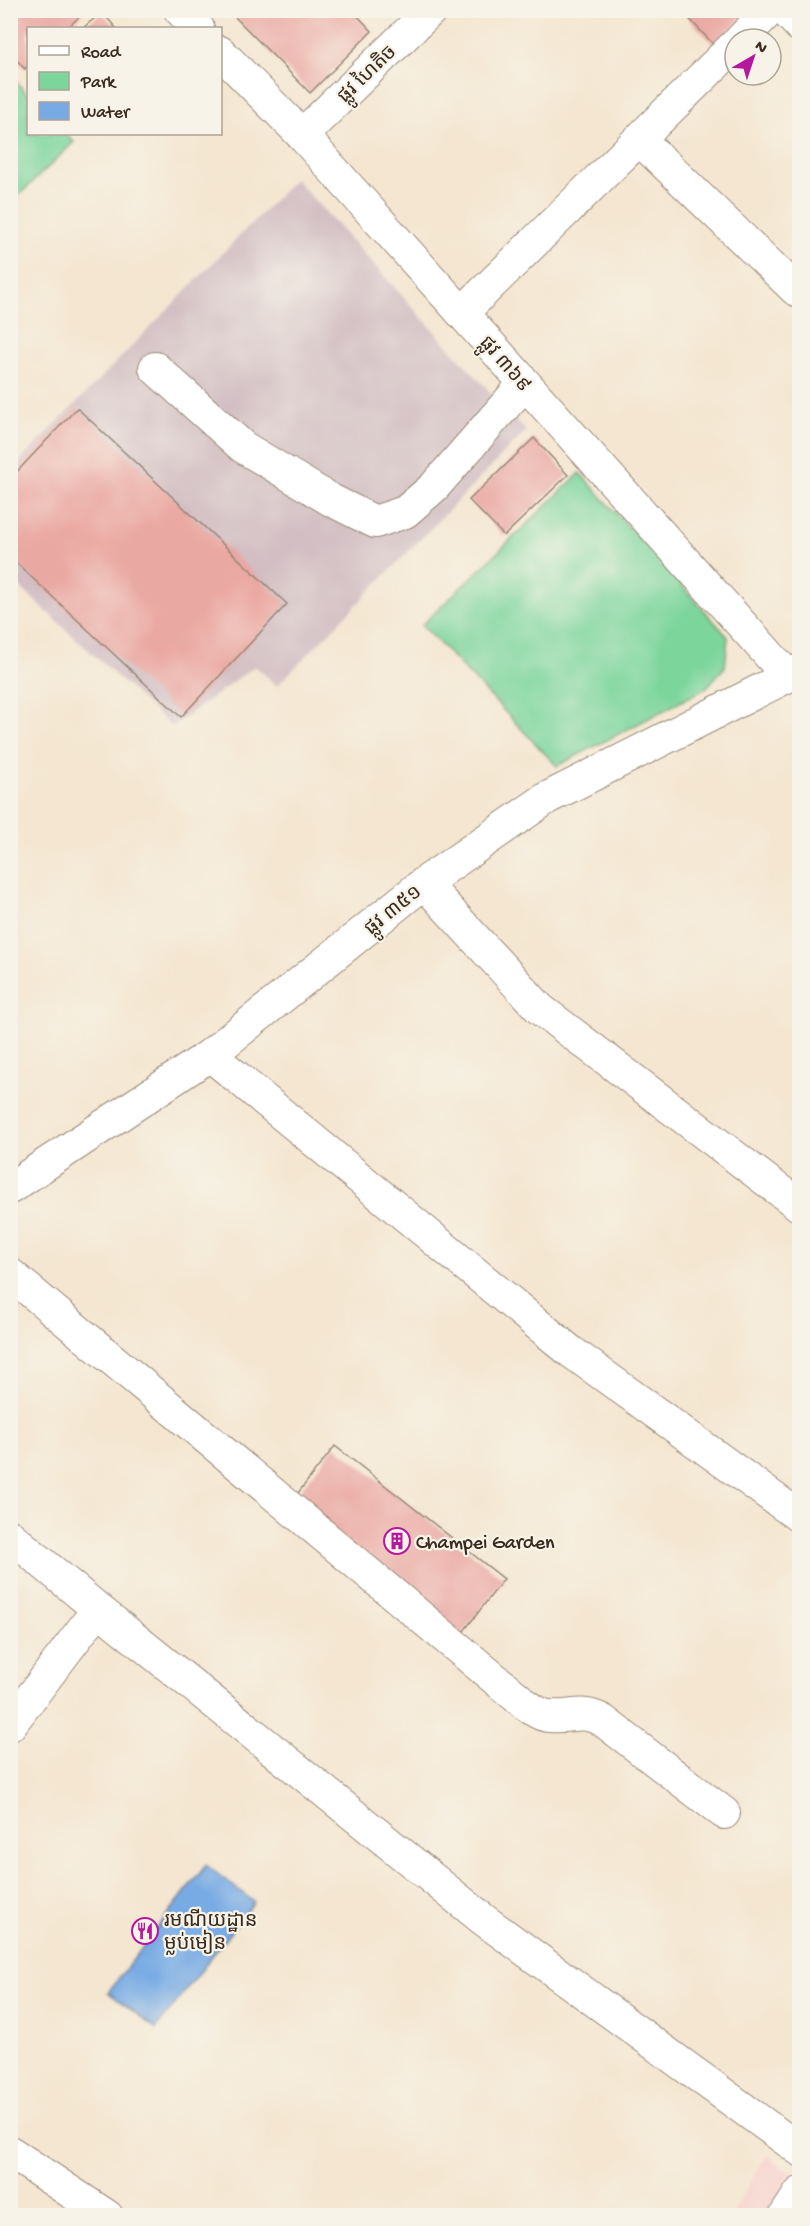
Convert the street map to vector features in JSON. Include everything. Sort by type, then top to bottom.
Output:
[{"type":"street","points":[[180,10],[197,27]]},
{"type":"street","name":"ផ្លូវ ហៃតិច","points":[[302,135],[431,10]]},
{"type":"street","points":[[753,27],[770,10]]},
{"type":"street","points":[[785,10],[800,26]]},
{"type":"street","name":"ផ្លូវ ៣៦៩","points":[[222,54],[302,135],[524,384],[794,673]]},
{"type":"street","points":[[462,313],[723,57]]},
{"type":"street","points":[[640,140],[796,290]]},
{"type":"street","points":[[155,368],[243,447],[330,500],[375,522],[405,512],[434,487],[524,384]]},
{"type":"street","name":"ផ្លូវ ៣៥១","points":[[10,1188],[210,1055],[424,883],[547,798],[794,673]]},
{"type":"street","points":[[424,883],[540,1009],[800,1206]]},
{"type":"street","points":[[210,1055],[570,1351],[800,1517]]},
{"type":"street","points":[[10,1274],[525,1704],[537,1712],[550,1716],[591,1714],[724,1813]]},
{"type":"street","points":[[10,1536],[484,1920],[800,2150]]},
{"type":"street","points":[[10,1725],[98,1609]]},
{"type":"street","points":[[10,2152],[107,2216]]},
{"type":"street","points":[[785,2216],[800,2193]]},
{"type":"shaded area","points":[[295,179],[526,431],[277,686],[255,666],[172,727],[11,579],[10,471]]},
{"type":"shaded area","points":[[767,2155],[799,2179],[799,2215],[730,2216]]},
{"type":"green space","points":[[11,76],[27,94],[27,135],[67,135],[74,142],[11,203]]},
{"type":"green space","points":[[580,473],[728,637],[725,667],[705,689],[557,766],[422,625]]},
{"type":"water","points":[[206,1865],[254,1902],[156,2029],[108,1992]]},
{"type":"building","points":[[10,10],[87,10],[68,27],[27,27],[27,66],[25,69],[10,53]]},
{"type":"building","points":[[228,10],[352,10],[372,31],[310,93]]},
{"type":"building","points":[[681,10],[750,10],[733,27],[723,27],[723,36],[714,45]]},
{"type":"building","points":[[102,12],[115,27],[84,27]]},
{"type":"building","points":[[77,408],[287,604],[181,717],[10,557],[10,479]]},
{"type":"building","points":[[534,438],[568,475],[504,536],[469,500]]},
{"type":"building","name":"Champei Garden","points":[[335,1446],[504,1579],[460,1636],[290,1503]]},
{"type":"place","name":"Champei Garden","points":[[397,1541]]},
{"type":"place","name":"រមណីយដ្ឋាន ម្លប់មៀន","points":[[145,1931]]}]
